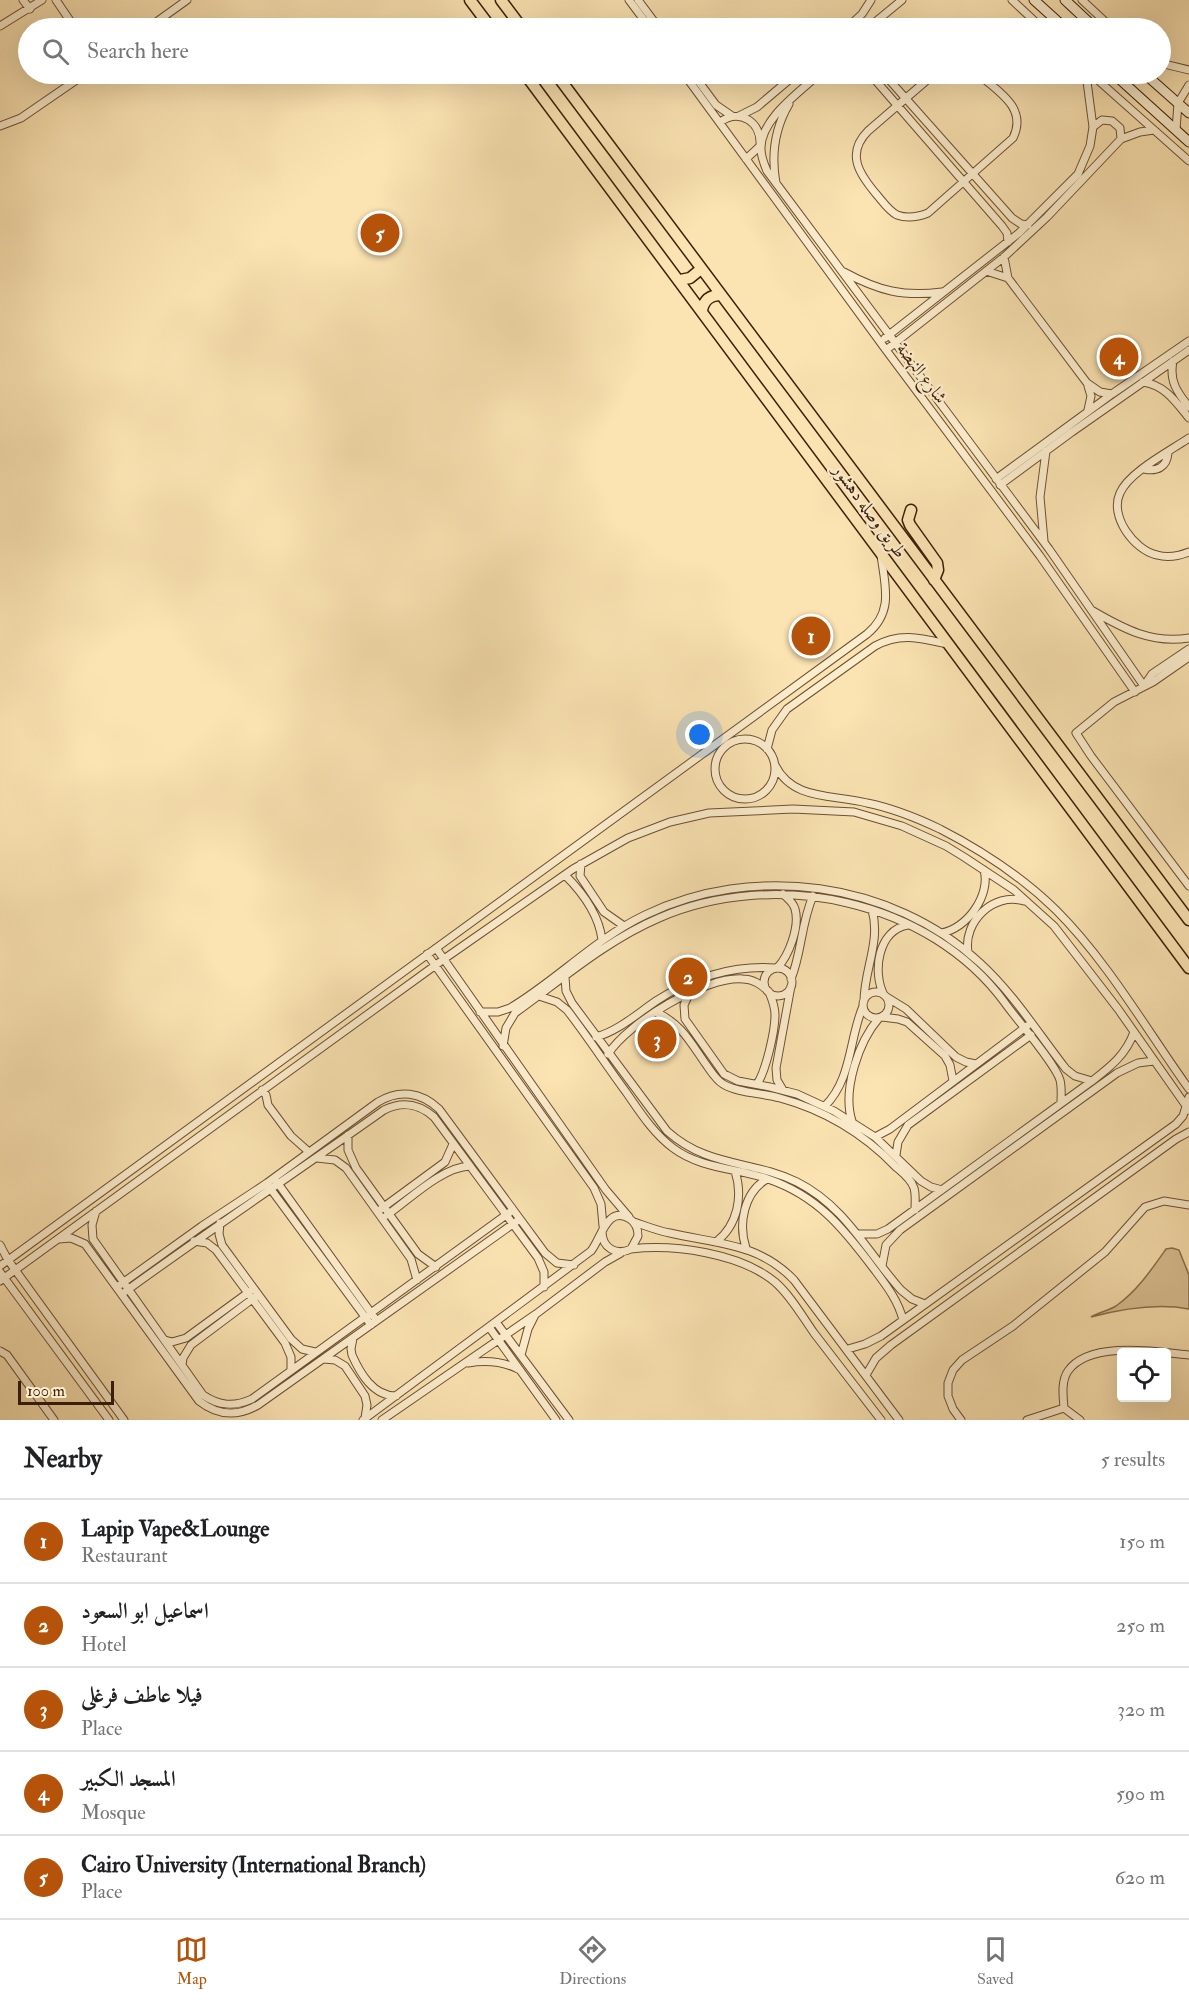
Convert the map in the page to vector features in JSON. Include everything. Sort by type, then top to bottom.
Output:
[{"type":"main road","points":[[470,0],[484,18]]},
{"type":"main road","points":[[501,0],[514,18]]},
{"type":"main road","name":"طريق وصله دهشور","points":[[533,84],[1189,968]]},
{"type":"main road","name":"طريق وصله دهشور","points":[[563,84],[1189,920]]},
{"type":"main road","points":[[680,280],[694,276],[701,269]]},
{"type":"main road","points":[[702,310],[706,300],[715,295],[721,295]]},
{"type":"main road","points":[[911,510],[910,525],[937,563],[938,570],[934,580]]},
{"type":"street","points":[[23,0],[30,9]]},
{"type":"street","points":[[0,26],[42,0]]},
{"type":"street","points":[[56,0],[68,18]]},
{"type":"street","points":[[162,18],[188,0]]},
{"type":"street","points":[[628,0],[642,18]]},
{"type":"street","points":[[638,0],[652,18]]},
{"type":"street","points":[[858,18],[871,0]]},
{"type":"street","points":[[880,18],[902,0]]},
{"type":"street","points":[[1012,0],[1031,18]]},
{"type":"street","points":[[1034,0],[1054,18]]},
{"type":"street","points":[[1065,0],[1084,18]]},
{"type":"street","points":[[1082,0],[1101,18]]},
{"type":"street","points":[[1171,66],[1189,70]]},
{"type":"street","points":[[0,126],[21,118],[70,84]]},
{"type":"street","name":"شارع النهضة","points":[[692,84],[1040,556],[1136,692]]},
{"type":"street","points":[[700,84],[716,105],[736,116]]},
{"type":"street","points":[[720,122],[757,107],[784,84]]},
{"type":"street","points":[[746,159],[760,146],[762,137],[772,119],[808,84]]},
{"type":"street","points":[[879,84],[1002,226],[1007,233],[1008,242]]},
{"type":"street","points":[[893,84],[1012,218],[1021,224],[1028,225]]},
{"type":"street","points":[[921,84],[865,134],[856,155],[859,170],[891,212],[914,217],[928,213],[1008,144],[1016,131],[1017,116],[1010,102],[989,84]]},
{"type":"street","points":[[880,342],[1045,214],[1078,174],[1090,147],[1093,127],[1087,84]]},
{"type":"street","points":[[1102,84],[1189,161]]},
{"type":"street","points":[[1125,84],[1189,142]]},
{"type":"street","points":[[1156,84],[1189,113]]},
{"type":"street","points":[[1176,130],[1178,103],[1189,85]]},
{"type":"street","points":[[777,185],[775,140],[780,123],[792,99]]},
{"type":"street","name":"شارع النهضة","points":[[736,116],[749,120],[757,128],[764,163],[777,185],[1047,546],[1143,686]]},
{"type":"street","points":[[1093,127],[1102,120],[1112,121],[1120,128],[1121,139]]},
{"type":"street","points":[[886,350],[1004,257],[1121,139],[1154,130]]},
{"type":"street","points":[[991,257],[996,263]]},
{"type":"street","points":[[1004,257],[1008,279],[1087,384],[1100,392],[1112,394]]},
{"type":"street","points":[[840,270],[864,283],[890,292],[917,295],[945,291]]},
{"type":"street","points":[[986,271],[1008,279]]},
{"type":"street","points":[[998,482],[1070,429],[1173,361],[1186,349],[1189,341]]},
{"type":"street","points":[[998,482],[1046,451],[1086,412],[1186,349]]},
{"type":"street","points":[[1173,361],[1174,386],[1189,407]]},
{"type":"street","points":[[1143,382],[1155,385],[1166,392],[1189,418]]},
{"type":"street","points":[[1086,412],[1091,400],[1087,384]]},
{"type":"street","points":[[1189,438],[1129,481],[1120,492],[1117,507],[1121,521],[1132,538],[1146,551],[1165,556],[1189,552]]},
{"type":"street","points":[[1040,556],[1047,546],[1040,497],[1046,451]]},
{"type":"street","points":[[0,1266],[427,954],[725,741],[875,628],[885,609],[886,598],[881,555]]},
{"type":"street","points":[[1090,609],[1114,624],[1139,635],[1167,640],[1189,638]]},
{"type":"street","points":[[767,748],[772,730],[787,709],[885,640],[907,636],[950,645]]},
{"type":"street","points":[[1189,649],[1152,674],[1136,692],[1114,702],[1076,733],[1189,886]]},
{"type":"street","points":[[1143,686],[1153,682],[1189,657]]},
{"type":"street","points":[[725,741],[748,739],[758,742],[767,748],[784,780],[800,790],[879,806],[939,828],[989,857],[1039,894],[1085,942],[1189,1089]]},
{"type":"street","points":[[725,741],[716,759],[715,774],[720,787],[731,796],[746,799],[762,794],[768,788],[775,773],[775,765]]},
{"type":"street","points":[[746,799],[747,810]]},
{"type":"street","points":[[109,1420],[1,1277],[15,1270],[435,965],[565,874],[628,838],[670,822],[709,813],[747,810],[792,809],[862,814],[946,846],[1029,902],[1054,926],[1187,1107]]},
{"type":"street","points":[[581,864],[580,876],[604,912],[624,926]]},
{"type":"street","points":[[941,933],[958,927],[981,899],[986,882],[984,870]]},
{"type":"street","points":[[565,874],[596,915],[602,940]]},
{"type":"street","points":[[480,1012],[498,1012],[515,1004],[602,940],[624,926],[665,906],[709,893],[749,886],[784,885],[828,891],[868,900],[913,917],[941,933],[968,952],[1004,987],[1070,1073],[1092,1081]]},
{"type":"street","points":[[757,1084],[764,1071],[774,1021],[774,1009],[764,983],[766,975],[776,968],[790,948],[796,918],[793,904],[783,894]]},
{"type":"street","points":[[503,1046],[506,1028],[511,1017],[618,939],[645,924],[674,911],[720,899],[752,895],[813,896],[872,910],[908,925],[941,944],[971,966],[998,993],[1058,1075],[1062,1087],[1061,1103]]},
{"type":"street","points":[[783,1090],[777,1080],[776,1068],[791,982],[807,911],[813,896]]},
{"type":"street","points":[[968,952],[969,932],[988,907],[1003,900],[1029,902]]},
{"type":"street","points":[[825,1106],[834,1096],[843,1079],[863,1003],[865,980],[875,935],[872,910]]},
{"type":"street","points":[[852,1121],[849,1100],[853,1075],[863,1041],[880,1017],[886,1013],[888,1006],[878,974],[883,945],[892,931],[908,925]]},
{"type":"street","points":[[382,1420],[537,1314],[606,1262],[634,1245],[638,1236],[632,1221],[606,1190],[436,948]]},
{"type":"street","points":[[427,954],[594,1188],[601,1204],[604,1243],[613,1251],[667,1248],[709,1255],[737,1262],[766,1276],[790,1299],[881,1420]]},
{"type":"street","points":[[596,1038],[613,1030],[664,996],[689,984],[740,968],[776,968],[786,971],[791,982]]},
{"type":"street","points":[[565,977],[566,991],[572,1003],[659,1123],[676,1139],[706,1156],[769,1171],[797,1182],[835,1208],[859,1234],[901,1290],[912,1299],[925,1304]]},
{"type":"street","points":[[608,1054],[623,1036],[656,1012],[690,992],[740,978],[758,983],[773,994],[781,995],[791,982]]},
{"type":"street","points":[[690,992],[684,1005],[685,1019],[720,1070],[733,1079],[783,1090],[825,1106],[875,1137],[921,1181],[942,1190]]},
{"type":"street","points":[[863,1003],[871,993],[884,996],[906,1009],[956,1057],[976,1064]]},
{"type":"street","points":[[539,996],[557,1002],[567,1010],[651,1127],[664,1140],[696,1161],[767,1179],[789,1188],[810,1200],[840,1225],[890,1291],[897,1302],[903,1320]]},
{"type":"street","points":[[863,1003],[867,1014],[873,1018],[898,1019],[907,1022],[945,1056],[950,1065],[953,1081]]},
{"type":"street","points":[[656,1012],[672,1020],[680,1028],[723,1085],[780,1098],[810,1108],[864,1139],[888,1158],[912,1183],[915,1193],[915,1210]]},
{"type":"street","points":[[875,1137],[1031,1023]]},
{"type":"street","points":[[896,1155],[900,1136],[908,1125],[1037,1031]]},
{"type":"street","points":[[859,1234],[871,1235],[883,1232],[1092,1081],[1120,1058],[1134,1032]]},
{"type":"street","points":[[882,1266],[886,1245],[900,1230],[1117,1073],[1138,1063],[1154,1060]]},
{"type":"street","points":[[262,1090],[266,1095],[268,1105],[291,1136],[309,1152]]},
{"type":"street","points":[[122,1288],[202,1226],[267,1183],[378,1102],[395,1094],[414,1094],[428,1099],[439,1109],[550,1259],[565,1265],[574,1265]]},
{"type":"street","points":[[848,1349],[873,1340],[903,1320],[1176,1124],[1183,1116],[1189,1097]]},
{"type":"street","points":[[423,1108],[428,1099]]},
{"type":"street","points":[[122,1288],[272,1190],[392,1106],[410,1104],[423,1108],[434,1117],[513,1224],[542,1265],[544,1287]]},
{"type":"street","points":[[347,1124],[350,1134],[347,1144],[352,1162],[381,1209],[418,1254],[426,1262],[436,1267]]},
{"type":"street","points":[[866,1375],[876,1358],[891,1345],[1176,1139],[1189,1132]]},
{"type":"street","points":[[381,1209],[445,1162],[453,1144]]},
{"type":"street","points":[[317,1158],[335,1160],[346,1168],[381,1209]]},
{"type":"street","points":[[386,1216],[445,1172],[457,1167],[470,1166]]},
{"type":"street","points":[[716,1242],[727,1232],[734,1220],[739,1193],[735,1171]]},
{"type":"street","points":[[274,1178],[368,1315]]},
{"type":"street","points":[[746,1248],[742,1234],[747,1202],[754,1188],[767,1179]]},
{"type":"street","points":[[267,1183],[374,1323]]},
{"type":"street","points":[[961,1420],[948,1396],[948,1383],[953,1370],[958,1365],[1013,1326],[1105,1252],[1145,1207],[1164,1201],[1189,1205]]},
{"type":"street","points":[[96,1210],[92,1225],[93,1239],[122,1288],[199,1401],[214,1411],[232,1414],[250,1410],[519,1219]]},
{"type":"street","points":[[57,1239],[71,1238],[85,1244],[165,1340],[203,1395],[218,1403],[235,1405],[252,1399],[513,1210]]},
{"type":"street","points":[[386,1216],[415,1267],[417,1280]]},
{"type":"street","points":[[364,1419],[574,1265],[597,1245],[603,1229],[613,1218],[622,1216],[667,1233],[746,1248],[787,1272],[848,1349],[899,1420]]},
{"type":"street","points":[[220,1223],[219,1234],[222,1245],[285,1343],[291,1357],[291,1369]]},
{"type":"street","points":[[194,1241],[207,1243],[216,1250],[296,1345],[315,1352]]},
{"type":"street","points":[[0,1245],[15,1270],[124,1420]]},
{"type":"street","points":[[165,1340],[179,1341],[186,1338],[253,1293]]},
{"type":"street","points":[[182,1365],[183,1358],[191,1345],[253,1293]]},
{"type":"street","points":[[521,1355],[528,1329],[537,1314]]},
{"type":"street","points":[[496,1322],[569,1420]]},
{"type":"street","points":[[489,1327],[556,1420]]},
{"type":"street","points":[[354,1338],[352,1354],[373,1388],[383,1395],[396,1396]]},
{"type":"street","points":[[1064,1408],[1064,1383],[1068,1371],[1079,1362],[1108,1352],[1126,1349],[1156,1350],[1189,1355]]},
{"type":"street","points":[[0,1351],[7,1355],[54,1420]]},
{"type":"street","points":[[324,1359],[335,1360],[345,1366],[364,1396],[367,1405],[364,1419]]},
{"type":"street","points":[[465,1363],[500,1362],[521,1370]]},
{"type":"street","points":[[1027,1420],[1064,1408]]},
{"type":"street","points":[[1064,1408],[1080,1420]]},
{"type":"shaded area","points":[[1166,1249],[1179,1250],[1189,1275],[1189,1309],[1140,1308],[1091,1317],[1113,1308],[1124,1300],[1144,1279]]},
{"type":"place","name":"Cairo University (International Branch)","points":[[380,233]]},
{"type":"place","name":"المسجد الكبير","points":[[1119,357]]},
{"type":"place","name":"Lapip Vape&Lounge","points":[[811,636]]},
{"type":"place","name":"اسماعيل ابو السعود","points":[[688,977]]},
{"type":"place","name":"فيلا عاطف فرغلى","points":[[657,1039]]}]
